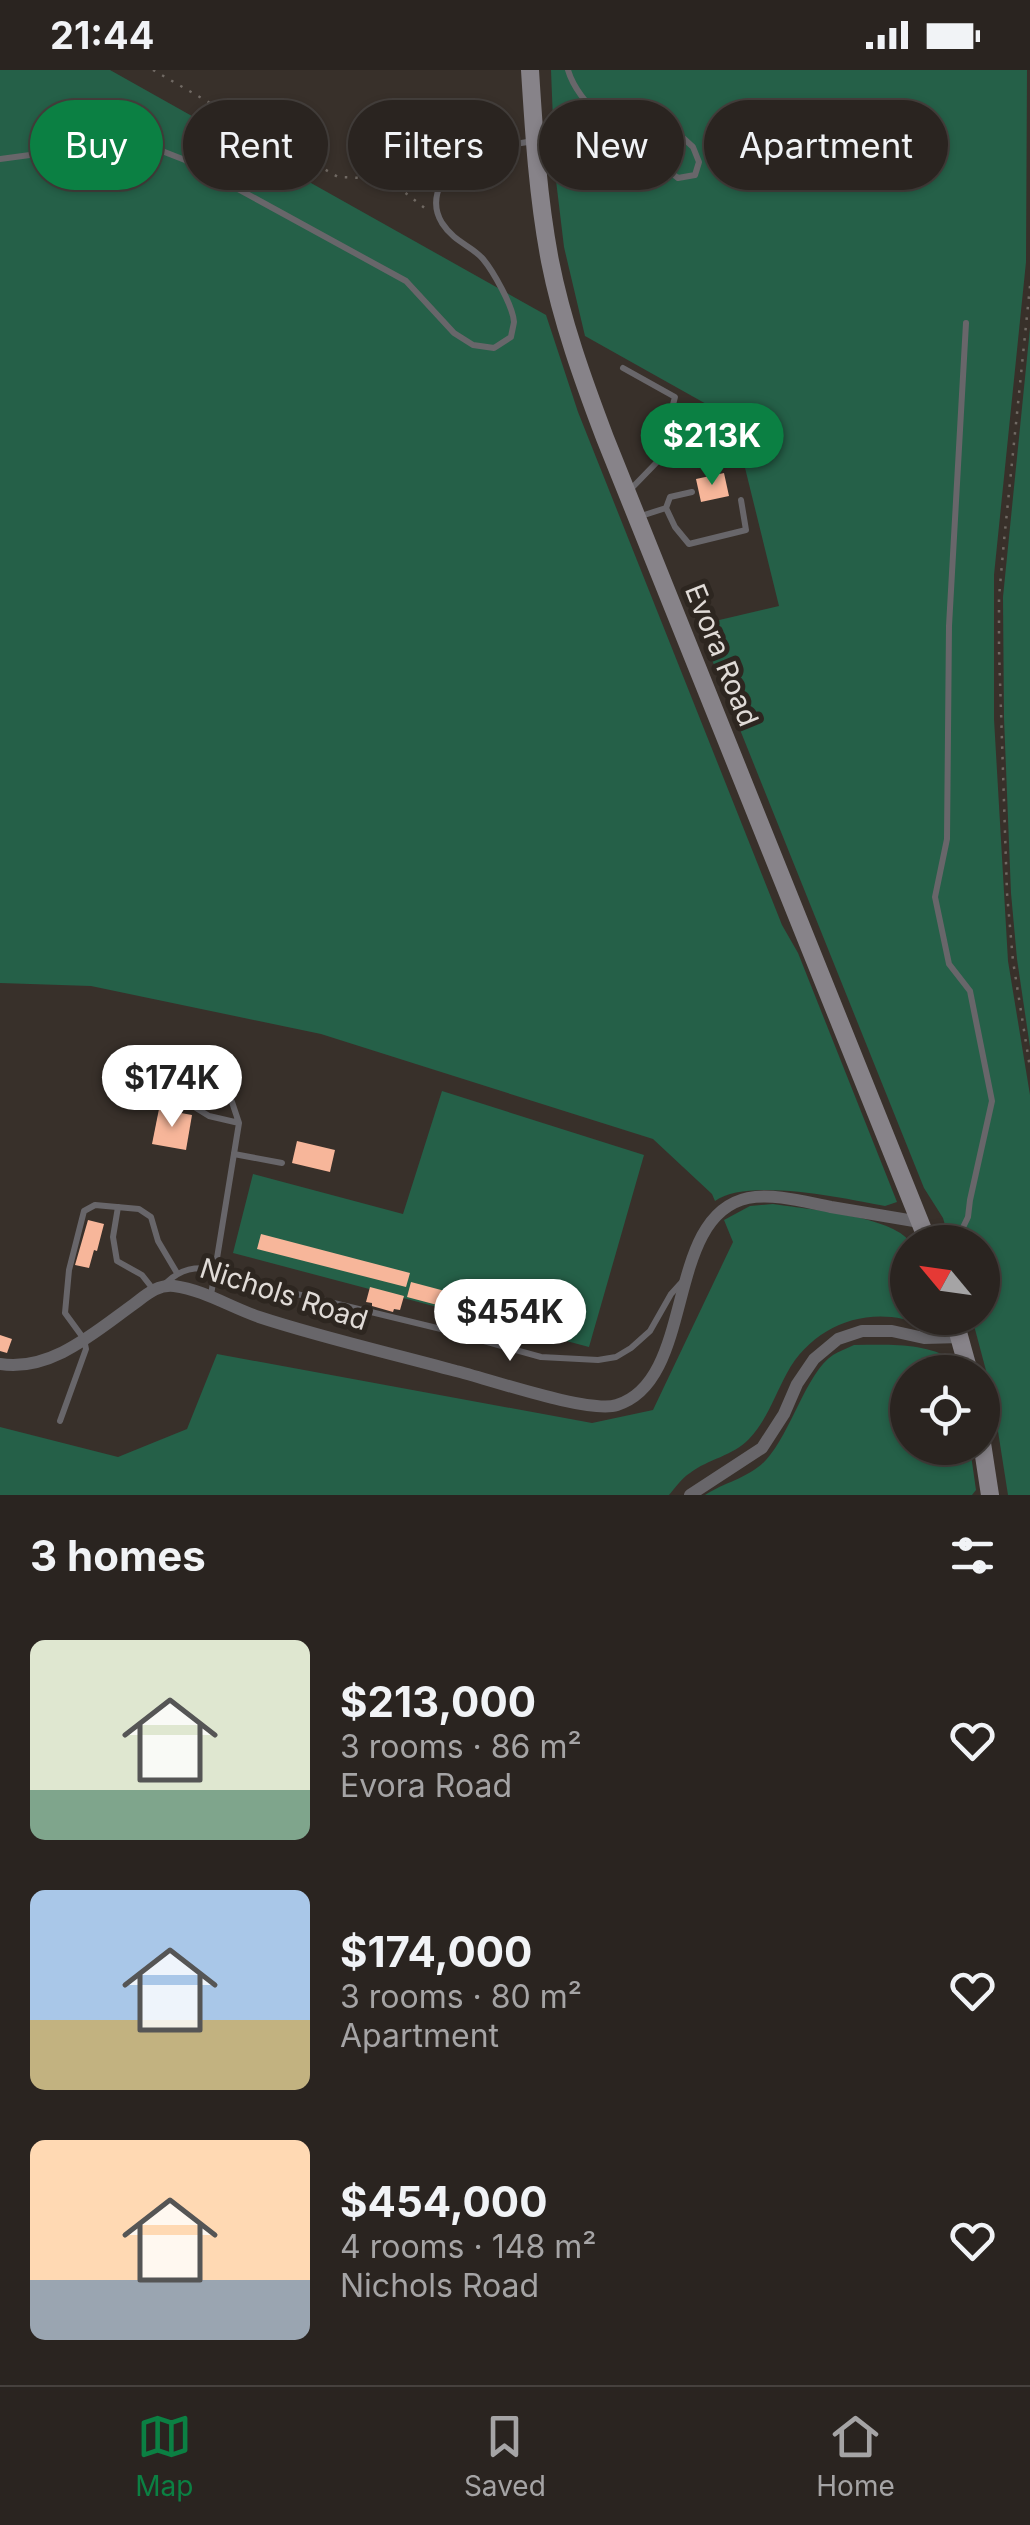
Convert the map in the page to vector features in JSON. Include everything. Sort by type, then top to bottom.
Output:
[{"type":"street","name":"Evora Road","points":[[530,70],[543,219],[566,326],[588,394],[921,1225]]},
{"type":"street","name":"Nichols Road","points":[[158,1288],[187,1289],[295,1328],[562,1400],[615,1406],[634,1397],[660,1363],[696,1247],[717,1215],[734,1202],[752,1197],[798,1201],[920,1222]]},
{"type":"street","points":[[0,1364],[39,1363],[61,1353],[158,1288]]},
{"type":"street","points":[[690,1495],[762,1448],[797,1384],[814,1360],[838,1339],[862,1331],[924,1338],[960,1337],[964,1355]]},
{"type":"street","points":[[985,1465],[990,1495]]},
{"type":"lane","points":[[568,70],[587,100]]},
{"type":"lane","points":[[596,111],[681,136],[693,147],[699,162],[695,174],[678,178],[624,138],[596,111]]},
{"type":"lane","points":[[519,144],[534,141]]},
{"type":"lane","points":[[0,159],[112,144],[144,144],[171,154],[406,281],[454,333],[474,345],[494,348],[510,337],[514,322],[504,294],[482,257],[456,241],[440,220],[435,196],[438,190]]},
{"type":"lane","points":[[964,1225],[992,1101],[970,992],[949,964],[935,897],[948,839],[949,626],[966,323]]},
{"type":"lane","points":[[622,368],[675,397],[658,461],[627,493]]},
{"type":"lane","points":[[644,432],[665,431]]},
{"type":"lane","points":[[692,492],[670,497],[666,508],[689,544],[746,530],[741,500]]},
{"type":"lane","points":[[637,517],[666,508]]},
{"type":"lane","points":[[211,1296],[239,1124],[232,1102],[222,1090],[206,1088],[198,1095],[196,1108],[239,1124]]},
{"type":"lane","points":[[234,1154],[282,1163]]},
{"type":"lane","points":[[60,1421],[84,1357],[84,1339],[65,1313],[84,1211],[95,1205],[138,1208],[150,1217],[176,1273]]},
{"type":"lane","points":[[118,1207],[113,1237],[117,1262],[158,1288],[176,1273],[197,1267],[541,1357],[598,1360],[616,1356],[650,1331],[671,1294],[688,1274]]},
{"type":"path","points":[[152,70],[338,176],[348,177]]},
{"type":"path","points":[[402,190],[440,220]]},
{"type":"path","points":[[1030,286],[999,596],[998,650],[1007,893],[1030,1068]]},
{"type":"green space","points":[[0,70],[110,70],[183,111],[183,190],[324,190],[546,315],[578,412],[897,1202],[885,1206],[773,1190],[730,1194],[715,1201],[653,1139],[321,1034],[91,986],[0,983]]},
{"type":"green space","points":[[551,70],[1027,70],[1026,262],[994,575],[994,719],[1008,961],[1030,1095],[1030,1495],[1008,1495],[1000,1444],[1000,1355],[982,1355],[977,1335],[1000,1335],[1000,1225],[945,1225],[924,1188],[698,625],[779,606],[733,419],[585,336],[564,247],[557,190],[684,190],[684,100],[552,100]]},
{"type":"green space","points":[[1030,328],[1030,1047],[1011,893],[1003,597]]},
{"type":"green space","points":[[442,1091],[644,1155],[589,1347],[233,1253],[253,1174],[403,1214]]},
{"type":"green space","points":[[773,1204],[847,1215],[890,1228],[890,1318],[868,1317],[836,1326],[808,1345],[749,1439],[736,1450],[690,1473],[669,1495],[0,1495],[0,1427],[118,1457],[187,1429],[217,1354],[592,1423],[653,1410],[733,1242],[724,1220],[750,1206]]},
{"type":"green space","points":[[854,1345],[892,1345],[944,1355],[890,1355],[890,1465],[972,1465],[976,1490],[972,1495],[705,1495],[766,1460],[815,1375],[835,1354]]},
{"type":"building","points":[[724,473],[729,496],[701,502],[696,479]]},
{"type":"building","points":[[159,1109],[192,1115],[186,1150],[152,1144]]},
{"type":"building","points":[[297,1141],[335,1150],[330,1172],[292,1163]]},
{"type":"building","points":[[88,1220],[104,1224],[89,1268],[75,1265]]},
{"type":"building","points":[[261,1234],[410,1273],[406,1287],[257,1249]]},
{"type":"building","points":[[411,1282],[566,1323],[562,1338],[407,1297]]},
{"type":"building","points":[[370,1287],[404,1296],[400,1310],[393,1312],[366,1302]]},
{"type":"building","points":[[0,1335],[12,1339],[7,1353],[0,1351]]}]
